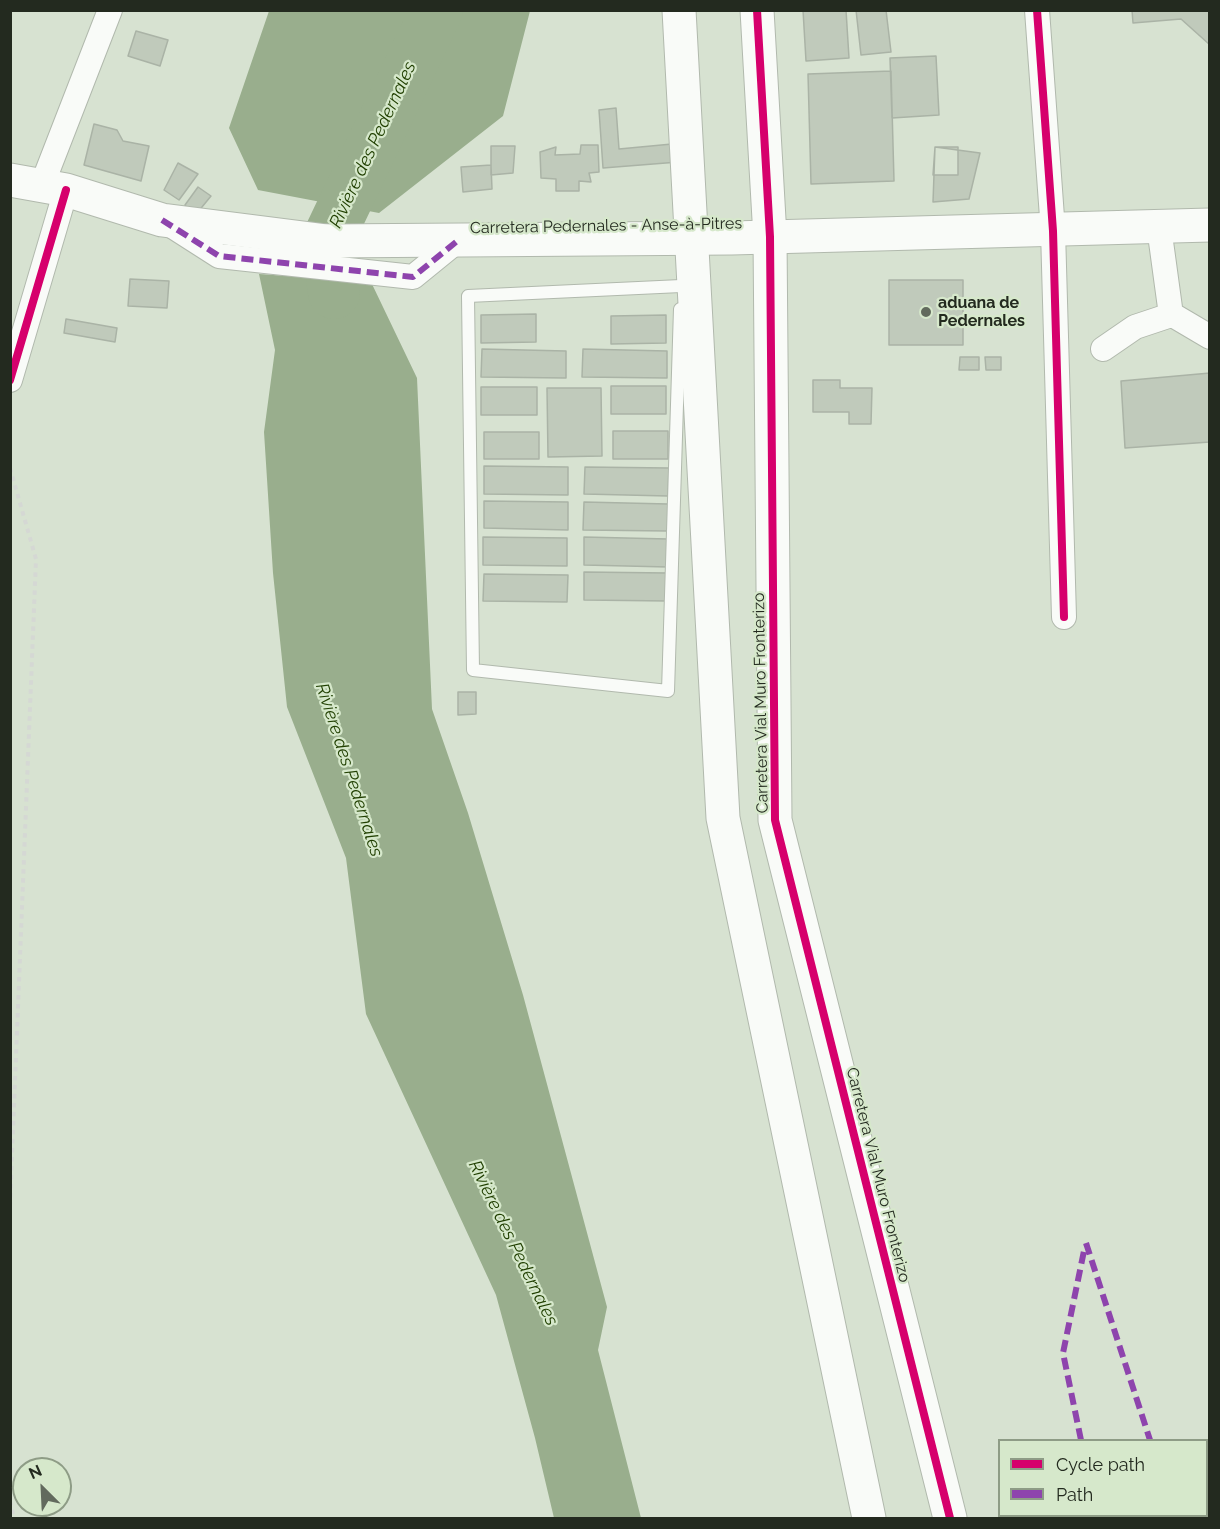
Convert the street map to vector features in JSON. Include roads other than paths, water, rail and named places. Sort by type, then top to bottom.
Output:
[{"type":"street","points":[[10,380],[54,188],[110,10]]},
{"type":"street","points":[[679,10],[723,818],[869,1518]]},
{"type":"street","name":"Carretera Vial Muro Fronterizo","points":[[758,10],[770,237],[775,820],[950,1518]]},
{"type":"street","points":[[1037,10],[1053,231],[1064,617]]},
{"type":"street","name":"Carretera Pedernales - Anse-à-Pitres","points":[[10,180],[54,188],[162,220],[327,241],[456,242],[526,238],[770,237],[1209,225]]},
{"type":"street","points":[[162,220],[219,256],[413,277],[456,242]]},
{"type":"street","points":[[1159,227],[1171,314],[1209,338]]},
{"type":"street","points":[[1103,349],[1135,327],[1171,314]]},
{"type":"lane","points":[[681,286],[468,296],[473,670],[668,691],[681,286],[692,238]]},
{"type":"water","points":[[269,10],[530,11],[503,116],[379,213],[258,190],[229,128]]},
{"type":"water","points":[[259,274],[371,282],[417,378],[432,709],[468,813],[523,995],[607,1307],[598,1350],[641,1518],[554,1518],[496,1295],[366,1014],[346,858],[287,707],[273,573],[264,432],[275,350]]},
{"type":"waterway","name":"Rivière des Pedernales","points":[[334,293],[327,241],[437,10]]},
{"type":"place","name":"aduana de Pedernales","points":[[926,312]]}]
